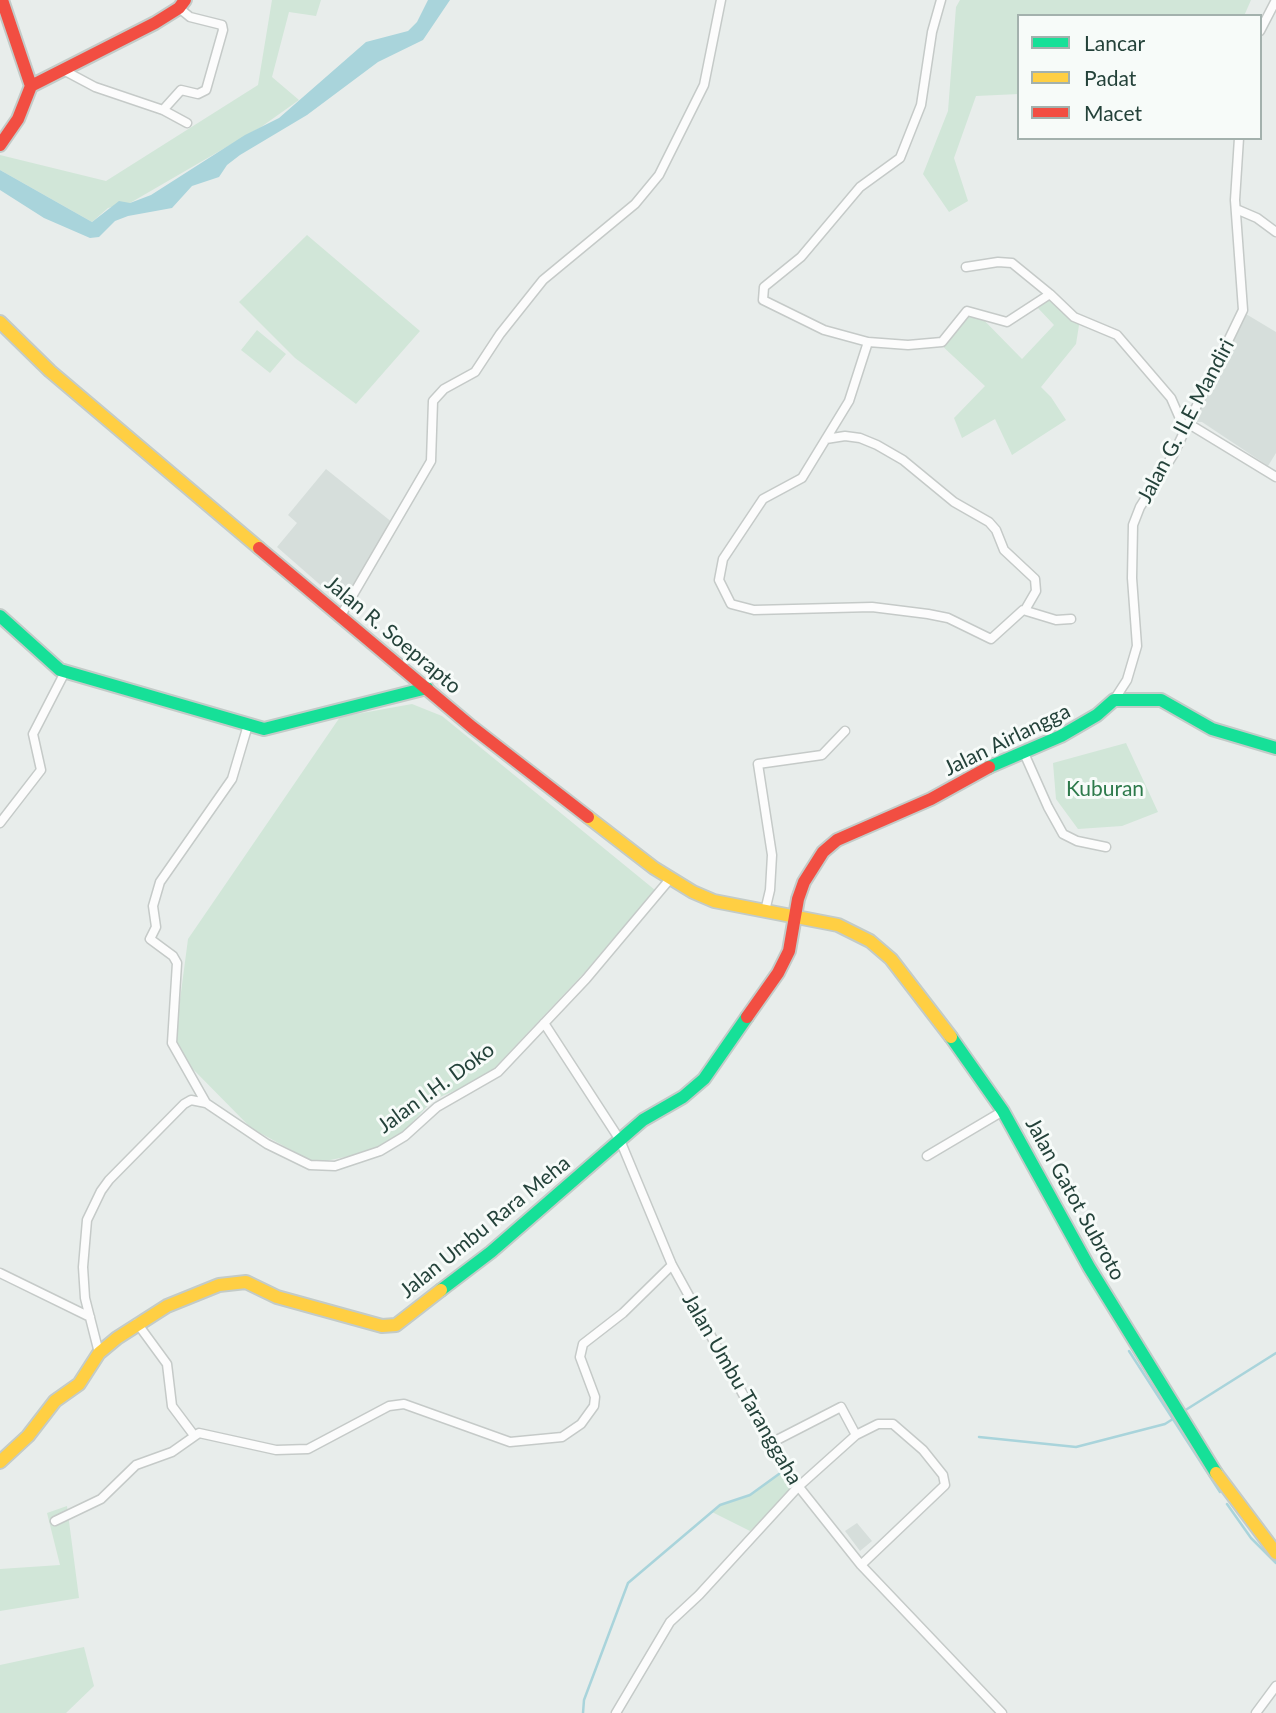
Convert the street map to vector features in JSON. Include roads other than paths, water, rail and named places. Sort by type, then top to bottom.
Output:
[{"type":"main road","points":[[2,0],[31,86],[18,119],[2,138]]},
{"type":"main road","points":[[31,86],[65,71],[182,4]]},
{"type":"main road","name":"Jalan R. Soeprapto","points":[[0,322],[50,371],[340,617],[519,766],[670,880],[714,901],[796,916]]},
{"type":"main road","points":[[0,616],[52,666],[65,672],[248,725],[276,728],[427,688]]},
{"type":"main road","points":[[1114,700],[1161,700],[1212,729],[1276,748]]},
{"type":"main road","name":"Jalan Airlangga","points":[[796,916],[798,899],[810,871],[823,852],[837,841],[931,799],[1002,760],[1024,753],[1088,722],[1114,700]]},
{"type":"main road","name":"Jalan Gatot Subroto","points":[[796,916],[855,932],[891,959],[929,1005],[1003,1111],[1089,1267],[1179,1415],[1237,1505],[1276,1553]]},
{"type":"main road","name":"Jalan Umbu Rara Meha","points":[[99,1353],[137,1323],[201,1291],[233,1281],[246,1282],[277,1297],[315,1308],[382,1326],[393,1326],[491,1252],[643,1121],[696,1088],[716,1067],[786,959],[796,916]]},
{"type":"main road","points":[[0,1462],[28,1436],[55,1401],[79,1384],[99,1353]]},
{"type":"street","points":[[340,617],[431,461],[433,401],[444,389],[475,372],[500,334],[543,280],[635,204],[659,175],[704,85],[721,0]]},
{"type":"street","points":[[941,0],[932,32],[921,105],[900,158],[865,182],[802,257],[769,283],[762,292],[767,303],[811,324],[868,342],[937,343],[946,339],[967,311],[1007,322],[1050,294]]},
{"type":"street","points":[[1262,28],[1272,13],[1276,0]]},
{"type":"street","points":[[163,110],[181,90],[198,94],[206,90],[223,30],[222,25],[190,17],[182,4]]},
{"type":"street","points":[[65,71],[95,87],[163,110],[187,123]]},
{"type":"street","name":"Jalan G. ILE Mandiri","points":[[1114,700],[1127,680],[1137,646],[1132,578],[1133,525],[1187,427],[1243,310],[1236,209],[1239,140]]},
{"type":"street","points":[[1236,209],[1257,218],[1276,232]]},
{"type":"street","points":[[966,267],[999,261],[1012,263],[1074,317],[1117,335],[1171,398],[1187,427],[1276,477]]},
{"type":"street","points":[[868,342],[849,401],[802,478],[763,499],[723,559],[719,580],[731,604],[763,610],[872,607],[928,614],[948,618],[991,639],[1018,612],[1025,610],[1056,620],[1071,619]]},
{"type":"street","points":[[825,439],[860,438],[877,445],[903,460],[954,502],[989,522],[996,530],[1004,550],[1035,579],[1036,592],[1025,610]]},
{"type":"street","points":[[0,823],[41,770],[33,734],[65,672]]},
{"type":"street","points":[[206,1103],[172,1043],[177,963],[173,956],[150,939],[156,927],[153,906],[160,882],[232,779],[248,725]]},
{"type":"street","points":[[765,911],[770,890],[772,855],[758,764],[822,755],[845,731]]},
{"type":"street","points":[[1024,753],[1063,834],[1077,841],[1106,847]]},
{"type":"street","name":"Jalan I.H. Doko","points":[[206,1103],[293,1159],[322,1167],[335,1166],[395,1144],[437,1107],[498,1072],[604,960],[670,880]]},
{"type":"street","name":"Jalan Umbu Taranggaha","points":[[544,1023],[620,1140],[672,1265],[785,1470],[860,1565],[1002,1713]]},
{"type":"street","points":[[99,1353],[90,1317],[83,1267],[84,1233],[101,1191],[184,1104],[191,1100],[206,1103]]},
{"type":"street","points":[[927,1156],[1003,1111]]},
{"type":"street","points":[[55,1521],[97,1501],[136,1465],[172,1452],[193,1434],[206,1433],[276,1450],[309,1449],[389,1406],[404,1404],[510,1442],[562,1437],[581,1424],[594,1405],[595,1397],[580,1357],[583,1345],[623,1313],[672,1265]]},
{"type":"street","points":[[0,1273],[90,1317]]},
{"type":"street","points":[[137,1323],[167,1364],[172,1406],[193,1434]]},
{"type":"street","points":[[769,1444],[841,1407],[856,1435]]},
{"type":"street","points":[[616,1713],[670,1622],[699,1595],[797,1488],[856,1435],[878,1424],[893,1424],[922,1450],[946,1481],[941,1492],[860,1565]]},
{"type":"street","points":[[1256,1713],[1276,1686]]},
{"type":"water","points":[[428,0],[450,0],[423,40],[378,62],[307,115],[240,155],[227,165],[219,177],[192,186],[172,208],[128,216],[115,221],[99,237],[90,238],[44,218],[0,190],[0,170],[92,222],[119,201],[130,203],[151,195],[245,135],[279,118],[366,42],[408,31],[417,22]]},
{"type":"waterway","points":[[1129,1351],[1220,1492]]},
{"type":"waterway","points":[[1184,1411],[1276,1353]]},
{"type":"waterway","points":[[979,1437],[1076,1447],[1165,1424],[1176,1417]]},
{"type":"waterway","points":[[583,1713],[584,1700],[628,1583],[720,1505],[750,1495],[790,1466]]},
{"type":"waterway","points":[[1227,1504],[1251,1538],[1276,1563]]},
{"type":"park label","name":"Kuburan","points":[[1105,789]]}]
